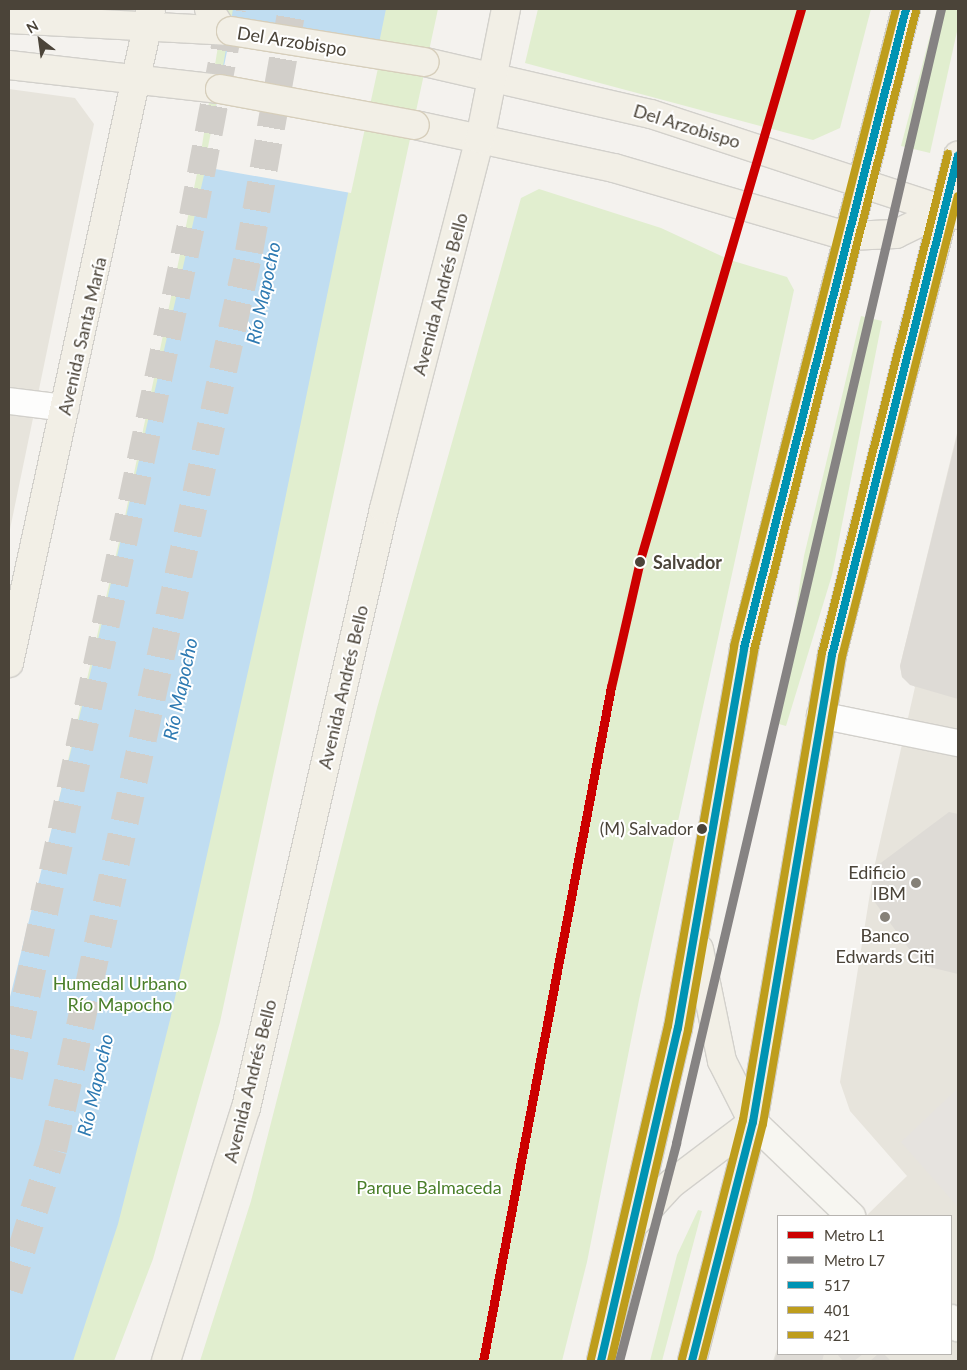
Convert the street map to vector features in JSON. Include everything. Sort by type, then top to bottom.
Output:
[{"type":"main road","name":"Avenida Andrés Bello","points":[[166,1361],[246,1108],[384,509],[480,139],[506,9]]},
{"type":"main road","points":[[601,1361],[634,1224],[696,930],[744,648],[906,9]]},
{"type":"main road","name":"Del Arzobispo","points":[[9,19],[149,19],[221,23],[494,75],[651,114],[951,213]]},
{"type":"main road","name":"Avenida Santa María","points":[[9,663],[138,79],[149,19]]},
{"type":"main road","points":[[9,65],[220,89],[415,125],[614,168],[847,236],[896,234],[951,213]]},
{"type":"main road","points":[[692,1361],[753,1122],[820,715],[951,213],[958,156]]},
{"type":"main road","points":[[696,930],[714,1036],[732,1086],[753,1122],[850,1215]]},
{"type":"main road","points":[[634,1224],[671,1184],[753,1122]]},
{"type":"street","points":[[9,401],[66,408]]},
{"type":"street","points":[[820,715],[958,743]]},
{"type":"shaded area","points":[[9,89],[75,98],[94,124],[9,534]]},
{"type":"shaded area","points":[[958,429],[958,1361],[773,1361],[777,1349],[777,1355],[952,1355],[952,1215],[867,1215],[907,1176],[850,1111],[840,1082],[874,868],[915,687],[902,677],[900,666]]},
{"type":"shaded area","points":[[958,1088],[958,1207],[901,1142]]},
{"type":"green space","name":"Humedal Urbano Río Mapocho","points":[[224,9],[438,9],[220,1022],[153,1259],[114,1361],[9,1361],[13,996],[125,516],[199,164]]},
{"type":"green space","points":[[538,9],[871,9],[840,128],[813,140],[525,63]]},
{"type":"green space","points":[[937,9],[958,9],[958,27],[930,153],[901,146]]},
{"type":"green space","name":"Parque Balmaceda","points":[[539,189],[661,228],[730,260],[787,277],[794,290],[639,1000],[587,1262],[562,1361],[200,1361],[251,1201],[377,708],[521,198]]},
{"type":"green space","points":[[861,316],[882,321],[832,575],[786,726],[779,724],[804,556]]},
{"type":"green space","points":[[698,1210],[702,1211],[662,1361],[650,1361],[677,1255]]},
{"type":"water","name":"Humedal Urbano Río Mapocho","points":[[233,9],[386,9],[268,582],[170,1020],[118,1224],[73,1361],[9,1361],[9,1001],[92,666],[204,175]]},
{"type":"pier","points":[[234,16],[239,24],[383,45],[351,193],[204,167]]},
{"type":"building","points":[[958,432],[958,699],[910,685],[902,677],[900,666]]},
{"type":"building","name":"Edificio IBM","points":[[949,812],[958,814],[958,974],[921,965],[871,897],[874,868]]},
{"type":"building","points":[[777,1353],[777,1355],[824,1355],[822,1361],[774,1361]]},
{"type":"building","points":[[838,1355],[862,1355],[854,1361],[843,1361]]},
{"type":"building","points":[[877,1355],[885,1355],[891,1361],[870,1361]]},
{"type":"tunnel","points":[[9,1077],[193,216],[232,9]]},
{"type":"tunnel","points":[[9,1290],[53,1150],[249,252],[292,9]]},
{"type":"metro line","name":"L1","points":[[483,1361],[611,687],[640,560],[801,9]]},
{"type":"metro line","name":"L7","points":[[619,1361],[676,1143],[941,9]]},
{"type":"transit line","name":"421","points":[[591,1359],[668,1026],[734,646],[896,9]]},
{"type":"transit line","name":"517","points":[[601,1361],[678,1028],[744,648],[906,9]]},
{"type":"transit line","name":"401","points":[[611,1361],[688,1030],[754,650],[916,11]]},
{"type":"transit line","name":"421","points":[[682,1359],[743,1120],[822,653],[948,154]]},
{"type":"transit line","name":"517","points":[[692,1361],[753,1122],[832,655],[958,156]]},
{"type":"transit line","name":"401","points":[[702,1361],[763,1124],[842,657],[958,196]]},
{"type":"place","name":"Salvador","points":[[640,562]]},
{"type":"place","name":"(M) Salvador","points":[[702,829]]},
{"type":"place","name":"Edificio IBM","points":[[916,883]]},
{"type":"place","name":"Banco Edwards Citi","points":[[885,917]]},
{"type":"water label","name":"Río Mapocho","points":[[263,293]]},
{"type":"water label","name":"Río Mapocho","points":[[180,689]]},
{"type":"water label","name":"Río Mapocho","points":[[95,1085]]}]
